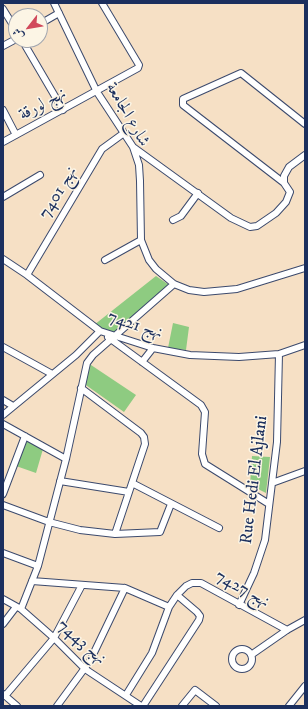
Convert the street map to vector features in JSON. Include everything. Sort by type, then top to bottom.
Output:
[{"type":"street","name":"شارع الجامعة","points":[[54,3],[97,92],[133,147],[139,165],[141,240],[153,265],[174,284]]},
{"type":"street","name":"نهج لورقة","points":[[3,142],[97,92],[139,66],[102,3]]},
{"type":"street","points":[[48,19],[59,13]]},
{"type":"street","points":[[27,48],[63,110]]},
{"type":"street","points":[[133,147],[231,218],[250,227],[257,226],[276,214],[286,202],[290,192],[284,183],[183,105],[184,97],[241,73],[305,124]]},
{"type":"street","points":[[3,110],[16,135]]},
{"type":"street","name":"نهج 7401","points":[[27,275],[102,148],[124,133]]},
{"type":"street","points":[[284,183],[286,171],[305,155]]},
{"type":"street","points":[[3,197],[40,175]]},
{"type":"street","points":[[173,220],[181,216],[198,193]]},
{"type":"street","points":[[105,260],[141,240]]},
{"type":"street","name":"نهج 7421","points":[[3,259],[27,275],[102,332],[112,337],[153,348],[190,355],[239,357],[279,354],[305,345]]},
{"type":"street","points":[[3,624],[18,608],[38,566],[66,459],[81,388],[89,359],[112,337],[174,284],[189,290],[218,292],[237,289],[305,268]]},
{"type":"street","points":[[3,415],[102,332]]},
{"type":"street","name":"نهج 7421","points":[[112,337],[142,362],[204,408],[202,454],[207,466],[269,504]]},
{"type":"street","points":[[3,347],[52,374]]},
{"type":"street","points":[[142,362],[153,348]]},
{"type":"street","name":"Rue Hedi El Ajlani","points":[[239,605],[254,573],[265,540],[277,442],[279,354]]},
{"type":"street","points":[[81,388],[141,433],[144,437],[145,444],[115,534]]},
{"type":"street","points":[[3,400],[13,406]]},
{"type":"street","points":[[3,424],[66,459]]},
{"type":"street","points":[[3,494],[24,436]]},
{"type":"street","points":[[272,483],[305,470]]},
{"type":"street","points":[[60,481],[129,492]]},
{"type":"street","points":[[132,484],[219,528]]},
{"type":"street","points":[[3,505],[49,522],[80,530],[115,534],[160,532],[171,504]]},
{"type":"street","points":[[3,553],[38,566]]},
{"type":"street","points":[[32,581],[125,588],[169,607]]},
{"type":"street","name":"نهج 7427","points":[[126,695],[152,654],[169,607],[177,595],[186,586],[196,582],[287,630]]},
{"type":"street","points":[[16,706],[4,695],[54,638],[82,585]]},
{"type":"street","points":[[57,706],[90,661],[125,588]]},
{"type":"street","points":[[142,706],[199,620],[200,616],[197,612],[177,595]]},
{"type":"street","name":"نهج 7443","points":[[3,599],[18,608],[54,638],[85,669],[142,706]]},
{"type":"street","points":[[251,655],[287,630],[305,620]]},
{"type":"street","points":[[289,706],[305,686]]},
{"type":"street","points":[[182,706],[195,690],[216,706]]},
{"type":"green space","points":[[156,276],[172,287],[116,335],[103,331],[94,325]]},
{"type":"green space","points":[[173,323],[189,327],[186,350],[168,348]]},
{"type":"green space","points":[[88,363],[136,395],[124,412],[83,383]]},
{"type":"green space","points":[[26,440],[43,449],[36,473],[16,466]]},
{"type":"green space","points":[[252,456],[270,457],[266,493],[250,485]]}]
